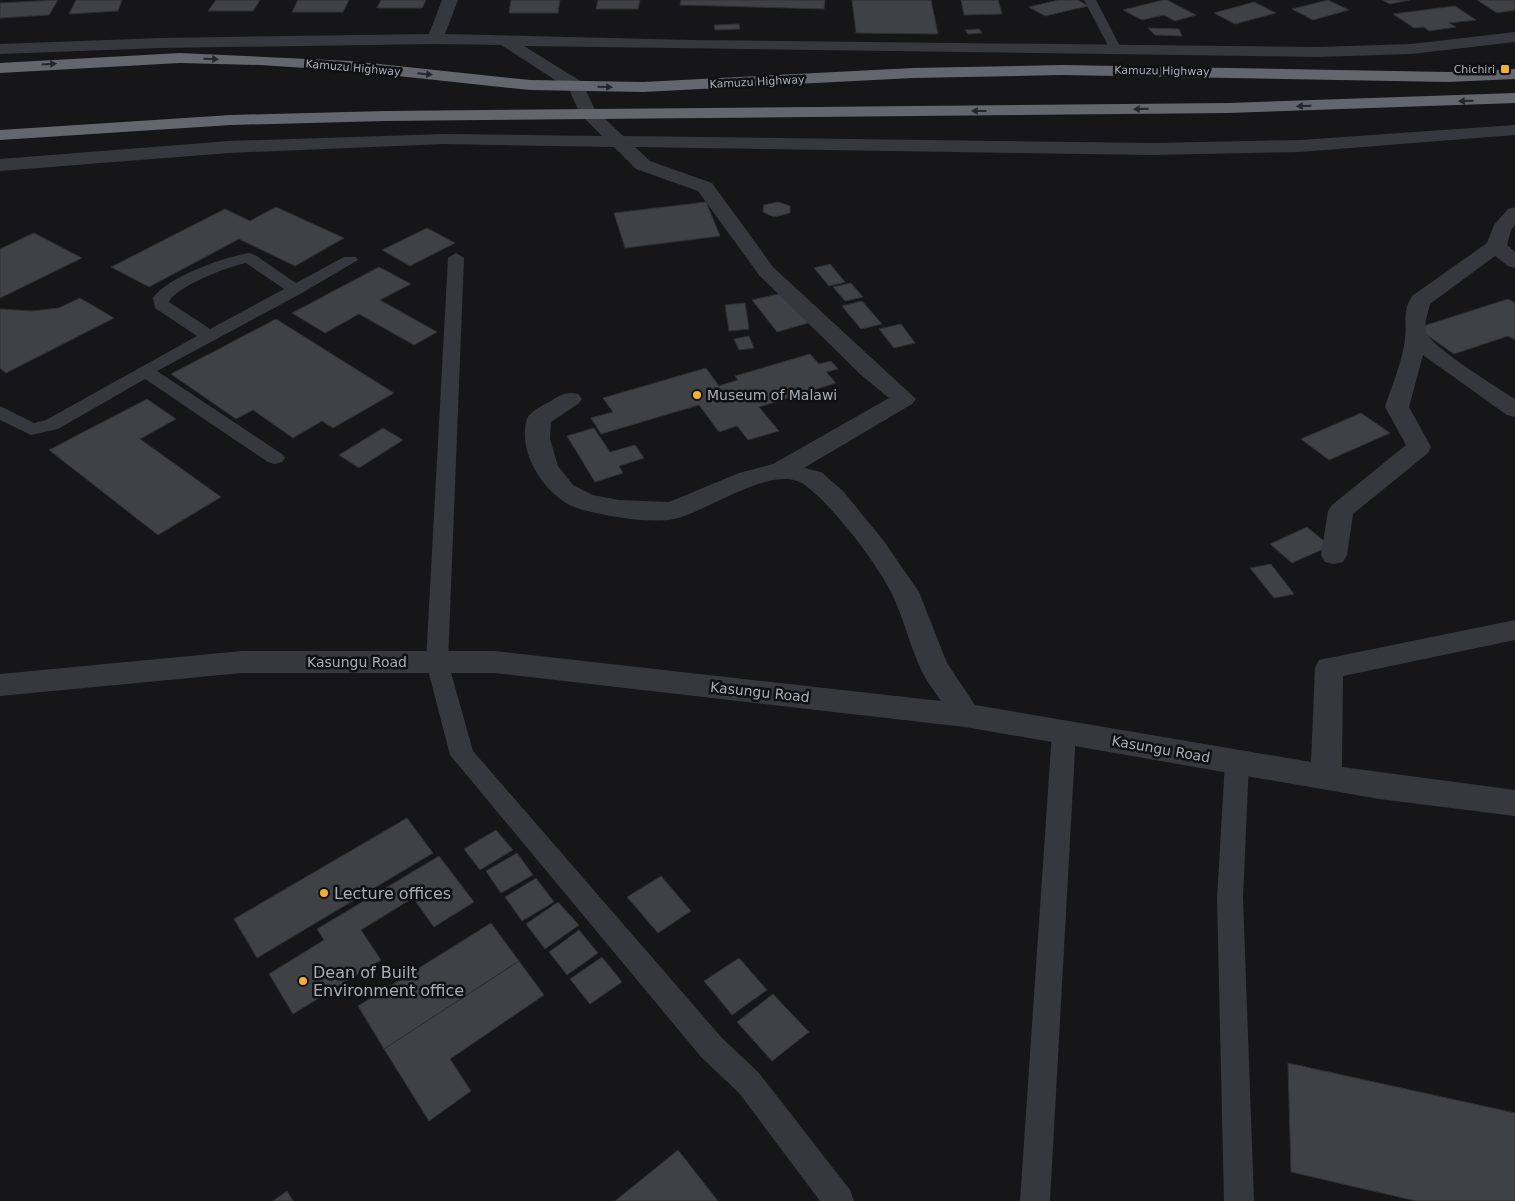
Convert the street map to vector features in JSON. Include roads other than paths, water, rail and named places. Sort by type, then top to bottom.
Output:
[{"type":"highway","name":"Kamuzu Highway","points":[[0,68],[180,58],[260,60],[350,66],[530,85],[643,87],[913,73],[1062,70],[1448,77],[1515,74]]},
{"type":"highway","points":[[0,135],[231,120],[590,114],[1228,108],[1515,98]]},
{"type":"street","points":[[435,39],[450,0]]},
{"type":"street","points":[[0,49],[152,44],[435,39],[1289,52],[1411,49],[1515,37]]},
{"type":"street","points":[[505,41],[576,86],[586,110],[643,165],[705,187],[766,271],[868,369],[904,399],[782,470],[748,479],[672,511],[619,509],[586,502],[564,491],[546,468],[538,439],[540,419],[570,399]]},
{"type":"street","points":[[0,165],[229,147],[444,139],[1153,149],[1300,146],[1515,130]]},
{"type":"street","points":[[1334,555],[1341,511],[1419,447],[1397,407],[1416,336],[1414,329],[1420,301],[1496,246],[1501,229],[1515,213]]},
{"type":"street","points":[[1496,246],[1515,262]]},
{"type":"street","points":[[1416,336],[1438,355],[1515,410]]},
{"type":"street","points":[[782,470],[812,478],[834,497],[874,546],[905,592],[934,667],[966,715]]},
{"type":"street","points":[[1326,777],[1329,668],[1515,630]]},
{"type":"street","name":"Kasungu Road","points":[[0,685],[242,662],[494,662],[966,715],[1326,777],[1515,803]]},
{"type":"lane","points":[[1090,0],[1116,50]]},
{"type":"lane","points":[[209,336],[161,304],[162,298],[227,262],[249,258],[296,290]]},
{"type":"lane","points":[[456,258],[436,662],[462,755],[712,1048],[749,1083],[839,1201]]},
{"type":"lane","points":[[0,412],[31,429],[51,425],[145,370],[350,260]]},
{"type":"lane","points":[[145,370],[275,458]]},
{"type":"lane","points":[[1035,1201],[1039,1102],[1064,732]]},
{"type":"lane","points":[[1237,762],[1230,898],[1239,1201]]},
{"type":"place","name":"Chichiri","points":[[1505,69]]},
{"type":"place","name":"Museum of Malawi","points":[[697,395]]},
{"type":"place","name":"Lecture offices","points":[[324,893]]},
{"type":"place","name":"Dean of Built Environment office","points":[[303,981]]}]
